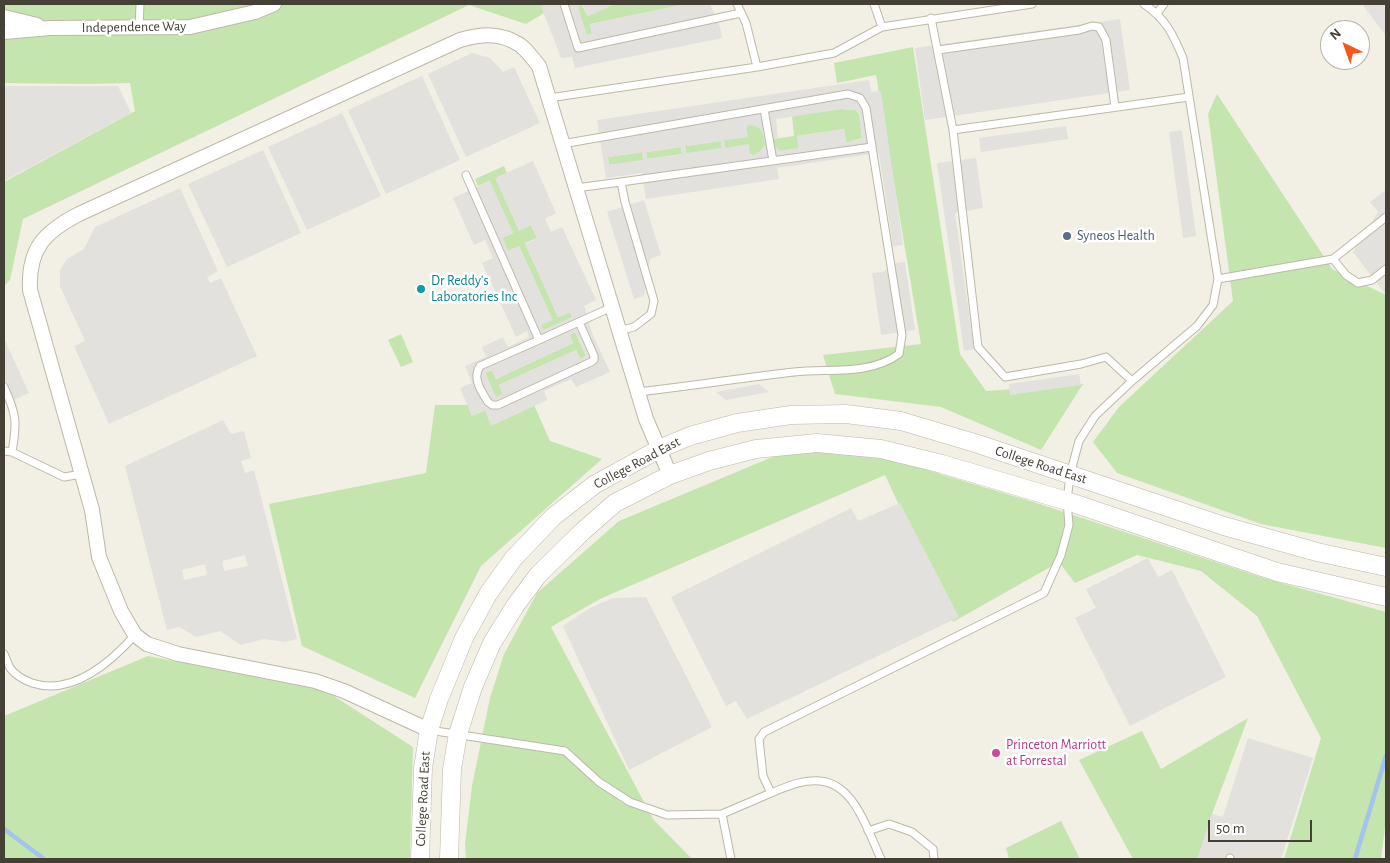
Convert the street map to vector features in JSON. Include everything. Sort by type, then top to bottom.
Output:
[{"type":"street","name":"Independence Way","points":[[4,32],[50,28],[190,27],[255,12],[274,4]]},
{"type":"street","name":"Independence Way","points":[[4,17],[50,28]]},
{"type":"street","points":[[429,730],[315,681],[178,654],[147,644],[135,635],[121,611],[99,557],[92,510],[30,290],[29,272],[34,254],[45,237],[60,224],[439,49],[480,34],[503,36],[522,46],[539,66],[646,419],[670,475]]},
{"type":"street","name":"College Road East","points":[[420,859],[423,768],[429,730],[439,699],[464,638],[488,594],[513,559],[554,518],[594,485],[658,449],[690,436],[737,423],[791,415],[846,414],[901,421],[978,444],[1224,526],[1317,552],[1386,566]]},
{"type":"street","name":"College Road East","points":[[449,859],[452,769],[458,734],[473,687],[492,643],[514,606],[538,575],[615,503],[670,475],[709,461],[756,450],[817,443],[881,449],[942,464],[1067,501],[1277,572],[1386,597]]},
{"type":"lane","points":[[139,28],[140,4]]},
{"type":"lane","points":[[564,4],[578,48],[741,13]]},
{"type":"lane","points":[[737,4],[746,23],[757,67]]},
{"type":"lane","points":[[874,4],[882,26]]},
{"type":"lane","points":[[548,98],[757,67],[834,52],[882,26],[1032,4]]},
{"type":"lane","points":[[771,793],[763,776],[758,739],[764,732],[1044,593],[1061,555],[1069,525],[1067,501],[1070,475],[1078,441],[1095,416],[1132,381],[1197,326],[1213,305],[1218,280],[1183,58],[1171,32],[1157,13],[1144,4]]},
{"type":"lane","points":[[1157,13],[1164,4]]},
{"type":"lane","points":[[932,18],[953,130],[978,348],[1005,377],[1081,364],[1106,357],[1132,381]]},
{"type":"lane","points":[[938,50],[1079,30],[1092,26],[1099,27],[1106,40],[1115,107]]},
{"type":"lane","points":[[562,144],[848,94],[860,98],[866,108],[902,335],[899,354],[890,360],[848,371],[797,372],[708,385],[638,392]]},
{"type":"lane","points":[[953,130],[1189,97]]},
{"type":"lane","points":[[764,109],[773,161]]},
{"type":"lane","points":[[576,188],[872,147]]},
{"type":"lane","points":[[466,175],[539,340]]},
{"type":"lane","points":[[619,331],[634,327],[651,314],[654,301],[621,182]]},
{"type":"lane","points":[[1218,280],[1333,259],[1386,217]]},
{"type":"lane","points":[[1333,259],[1346,275],[1358,282],[1372,280],[1386,268]]},
{"type":"lane","points":[[579,322],[594,360],[498,405],[492,405],[488,402],[476,377],[476,371],[480,366],[612,307]]},
{"type":"lane","points":[[4,388],[11,403],[16,425],[8,452],[64,476],[82,474]]},
{"type":"lane","points":[[4,654],[10,668],[22,680],[44,687],[66,685],[91,674],[119,653],[135,635]]},
{"type":"lane","points":[[429,730],[565,751],[599,782],[630,802],[668,815],[722,814],[795,784],[820,781],[840,787],[853,801],[881,859]]},
{"type":"lane","points":[[722,814],[731,859]]},
{"type":"lane","points":[[868,832],[889,824],[912,832],[933,849],[934,859]]},
{"type":"green space","points":[[4,4],[559,4],[526,24],[469,5],[23,219],[10,280],[4,286],[4,182],[135,111],[130,83],[4,83]]},
{"type":"green space","points":[[614,4],[687,4],[590,24],[592,34],[587,35],[577,7],[582,5],[588,16]]},
{"type":"green space","points":[[913,47],[960,354],[986,391],[1083,384],[1041,450],[941,407],[835,394],[823,355],[921,344],[876,75],[837,83],[834,63]]},
{"type":"green space","points":[[1217,94],[1332,269],[1386,295],[1386,548],[1261,524],[1117,473],[1093,442],[1119,407],[1233,301],[1208,114]]},
{"type":"green space","points":[[841,109],[855,110],[859,114],[862,138],[846,143],[844,129],[797,136],[799,148],[780,151],[774,146],[773,139],[794,136],[792,116]]},
{"type":"green space","points":[[748,125],[756,126],[763,134],[765,145],[759,153],[753,156],[750,153],[725,148],[724,140],[747,137],[746,128]]},
{"type":"green space","points":[[721,141],[722,148],[686,154],[685,146]]},
{"type":"green space","points":[[681,147],[682,154],[647,159],[646,152]]},
{"type":"green space","points":[[643,152],[644,160],[609,165],[608,157]]},
{"type":"green space","points":[[504,166],[507,173],[496,178],[519,230],[531,225],[537,238],[525,243],[558,317],[570,312],[573,317],[543,331],[541,325],[552,319],[519,246],[508,252],[502,238],[513,233],[489,181],[478,186],[475,179]]},
{"type":"green space","points":[[575,332],[586,356],[580,359],[576,350],[499,385],[503,394],[496,398],[485,373],[492,370],[496,379],[573,343],[569,335]]},
{"type":"green space","points":[[401,334],[413,362],[401,367],[388,340]]},
{"type":"green space","points":[[435,405],[534,405],[550,441],[602,459],[481,566],[415,698],[302,646],[269,504],[426,473]]},
{"type":"green space","points":[[794,448],[880,456],[1037,503],[1267,579],[1386,612],[1386,820],[1381,859],[1284,859],[1321,738],[1257,616],[1201,571],[1137,555],[1075,583],[1059,562],[953,622],[885,475],[600,599],[551,627],[653,819],[692,859],[466,859],[465,844],[472,786],[490,698],[504,654],[537,593],[619,521]]},
{"type":"green space","points":[[148,656],[326,691],[413,747],[410,859],[4,859],[4,716]]},
{"type":"green space","points":[[1248,718],[1212,814],[1198,859],[1133,859],[1079,760],[1142,731],[1161,769]]},
{"type":"green space","points":[[1061,821],[1080,859],[1009,859],[1006,848]]},
{"type":"shaded area","points":[[548,4],[614,4],[588,16],[583,5],[578,7],[587,35],[592,34],[590,24],[687,4],[710,4],[720,27],[722,38],[575,68],[572,57],[561,58],[541,6]]},
{"type":"shaded area","points":[[1362,4],[1386,4],[1386,36]]},
{"type":"shaded area","points":[[1120,19],[1130,90],[925,120],[915,48]]},
{"type":"shaded area","points":[[472,53],[490,58],[503,72],[514,67],[540,123],[466,157],[428,74]]},
{"type":"shaded area","points":[[422,76],[460,160],[386,194],[348,110]]},
{"type":"shaded area","points":[[869,80],[871,92],[881,91],[903,245],[893,246],[879,153],[777,168],[779,179],[646,199],[642,173],[606,178],[597,120]],"holes":[[[841,109],[855,110],[859,114],[862,138],[846,143],[844,129],[797,136],[798,148],[780,151],[774,146],[773,139],[778,138],[776,119]],[[748,125],[757,126],[764,133],[765,145],[762,150],[753,155],[750,153],[749,144],[725,148],[724,140],[748,137],[746,128]],[[721,141],[722,148],[686,153],[685,146]],[[681,147],[682,154],[647,159],[646,152]],[[642,152],[643,160],[609,165],[608,157]]]},
{"type":"shaded area","points":[[4,86],[118,86],[131,113],[4,181]]},
{"type":"shaded area","points":[[342,113],[381,196],[307,230],[268,147]]},
{"type":"shaded area","points":[[1066,126],[1068,139],[981,152],[979,138]]},
{"type":"shaded area","points":[[1182,130],[1196,236],[1183,238],[1169,132]]},
{"type":"shaded area","points":[[263,150],[301,233],[227,267],[188,184]]},
{"type":"shaded area","points":[[976,158],[983,208],[955,213],[974,349],[964,351],[937,163]]},
{"type":"shaded area","points":[[533,161],[556,213],[545,219],[551,232],[562,227],[596,300],[584,306],[592,333],[610,372],[576,387],[571,379],[544,391],[547,400],[491,426],[485,411],[472,416],[460,388],[472,383],[465,366],[486,357],[482,347],[503,337],[508,347],[529,337],[527,331],[516,337],[482,263],[493,258],[485,240],[474,245],[453,198],[490,181],[513,233],[502,238],[507,251],[519,246],[553,320],[541,325],[543,330],[572,317],[570,312],[558,317],[525,244],[537,238],[531,225],[519,231],[495,178]],"holes":[[[575,332],[586,356],[580,359],[576,350],[499,385],[503,394],[496,397],[485,373],[492,370],[496,379],[573,343],[570,335]]]},
{"type":"shaded area","points":[[180,188],[218,271],[207,277],[210,283],[221,278],[257,356],[109,424],[74,346],[85,341],[60,286],[60,270],[67,259],[84,249],[95,227]]},
{"type":"shaded area","points":[[1386,190],[1386,295],[1353,252],[1378,212],[1370,202]]},
{"type":"shaded area","points":[[644,200],[661,255],[650,259],[644,296],[634,299],[607,212]]},
{"type":"shaded area","points":[[905,262],[915,330],[881,335],[872,273],[883,272],[895,263]]},
{"type":"shaded area","points":[[4,338],[29,393],[4,404]]},
{"type":"shaded area","points":[[1079,374],[1081,385],[1010,395],[1009,384]]},
{"type":"shaded area","points":[[759,384],[769,392],[726,400],[716,392]]},
{"type":"shaded area","points":[[223,420],[231,434],[244,431],[251,458],[241,461],[245,473],[254,470],[297,639],[285,642],[264,639],[241,645],[220,631],[196,637],[179,627],[167,630],[125,466]],"holes":[[[245,555],[248,566],[224,571],[222,561]],[[205,564],[207,575],[184,580],[182,570]]]},
{"type":"shaded area","points":[[900,503],[959,617],[747,719],[736,701],[726,706],[671,597],[851,508],[858,521]]},
{"type":"shaded area","points":[[1148,558],[1158,577],[1172,570],[1226,677],[1130,726],[1075,618],[1096,608],[1086,589]]},
{"type":"shaded area","points":[[646,597],[712,727],[629,770],[563,626],[590,608],[613,598]]},
{"type":"shaded area","points":[[1248,738],[1313,758],[1281,859],[1197,859],[1212,814],[1223,817]]},
{"type":"waterway","points":[[1355,859],[1386,756]]},
{"type":"waterway","points":[[4,829],[44,859]]},
{"type":"place","name":"Syneos Health","points":[[1067,236]]},
{"type":"place","name":"Dr Reddy's Laboratories Inc","points":[[421,289]]},
{"type":"place","name":"Princeton Marriott at Forrestal","points":[[996,753]]}]
